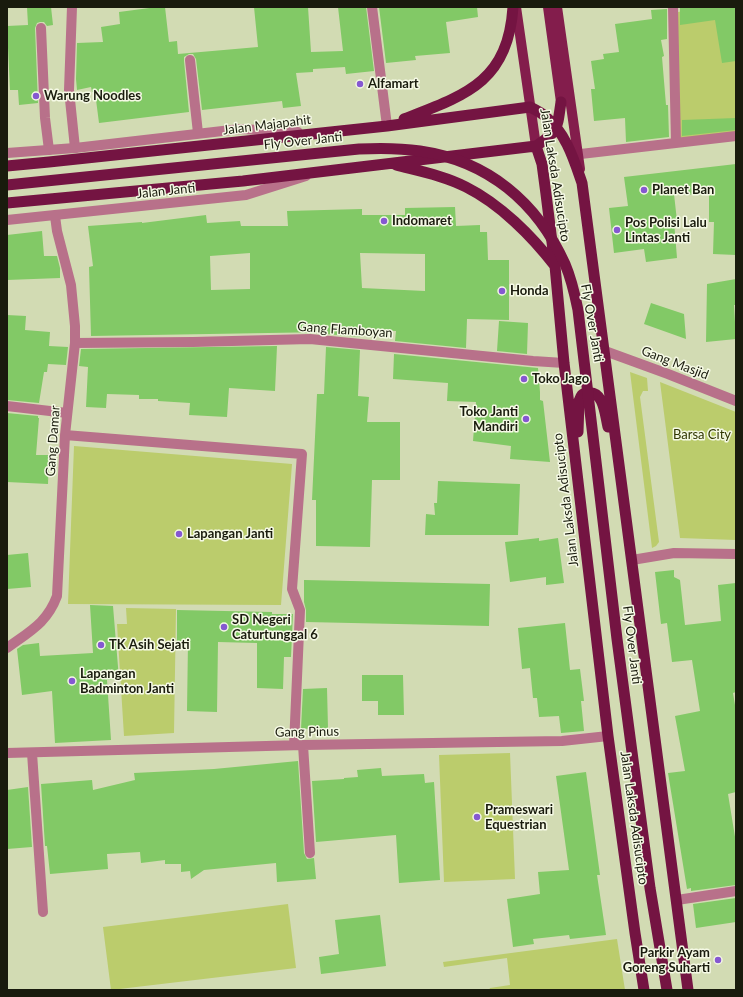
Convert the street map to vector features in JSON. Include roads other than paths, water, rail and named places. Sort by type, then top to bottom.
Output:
[{"type":"highway","points":[[387,126],[448,102],[463,94],[480,81],[499,60],[507,44],[512,27],[515,7]]},
{"type":"highway","points":[[7,203],[243,181],[536,146],[549,138],[557,128],[562,102]]},
{"type":"highway","name":"Jalan Majapahit","points":[[7,166],[387,126],[530,107]]},
{"type":"highway","name":"Jalan Laksda Adisucipto","points":[[530,107],[546,116],[557,128],[573,152],[582,183],[688,990]]},
{"type":"highway","name":"Jalan Laksda Adisucipto","points":[[536,146],[542,164],[555,266],[581,514],[608,736],[644,990]]},
{"type":"highway","name":"Fly Over Janti","points":[[7,186],[359,149],[400,149],[442,155],[485,172],[506,186],[524,202],[538,218],[555,245],[565,265],[578,310],[618,647],[650,888],[667,990]]},
{"type":"highway","points":[[391,163],[466,186],[482,196],[497,207],[527,234],[542,249],[555,266]]},
{"type":"highway","points":[[581,514],[578,414],[579,401],[584,393],[593,392],[597,394],[600,399],[605,414],[625,509]]},
{"type":"main road","name":"Jalan Laksda Adisucipto","points":[[515,7],[536,146]]},
{"type":"main road","name":"Jalan Laksda Adisucipto","points":[[548,7],[562,102]]},
{"type":"main road","name":"Jalan Laksda Adisucipto","points":[[557,7],[573,152]]},
{"type":"street","points":[[72,7],[69,90],[75,148]]},
{"type":"street","points":[[372,7],[387,126]]},
{"type":"street","points":[[673,7],[676,143]]},
{"type":"street","points":[[41,28],[45,118],[49,150]]},
{"type":"street","points":[[190,60],[198,134]]},
{"type":"street","points":[[7,153],[75,148],[240,129],[317,133]]},
{"type":"street","points":[[573,152],[736,136]]},
{"type":"street","name":"Jalan Janti","points":[[7,220],[246,195],[324,171]]},
{"type":"street","name":"Gang Damar","points":[[7,648],[46,618],[58,596],[65,435],[75,342],[75,326],[71,285],[57,231],[55,216]]},
{"type":"street","name":"Gang Flamboyan","points":[[75,342],[193,342],[310,339],[564,363]]},
{"type":"street","name":"Gang Masjid","points":[[605,351],[736,401]]},
{"type":"street","points":[[7,406],[67,413]]},
{"type":"street","points":[[65,435],[302,454],[292,589],[300,610],[299,745],[310,853]]},
{"type":"street","points":[[632,560],[674,553],[736,554]]},
{"type":"street","name":"Gang Pinus","points":[[7,753],[299,745],[562,741],[608,736]]},
{"type":"street","points":[[32,753],[43,912]]},
{"type":"street","points":[[677,900],[736,891]]},
{"type":"place","name":"Alfamart","points":[[360,84]]},
{"type":"place","name":"Warung Noodles","points":[[36,96]]},
{"type":"place","name":"Planet Ban","points":[[644,190]]},
{"type":"place","name":"Indomaret","points":[[384,221]]},
{"type":"place","name":"Pos Polisi Lalu Lintas Janti","points":[[617,230]]},
{"type":"place","name":"Honda","points":[[502,291]]},
{"type":"place","name":"Toko Jago","points":[[524,379]]},
{"type":"place","name":"Toko Janti Mandiri","points":[[526,419]]},
{"type":"place","name":"Lapangan Janti","points":[[179,534]]},
{"type":"place","name":"SD Negeri Caturtunggal 6","points":[[224,627]]},
{"type":"place","name":"TK Asih Sejati","points":[[101,645]]},
{"type":"place","name":"Lapangan Badminton Janti","points":[[72,681]]},
{"type":"place","name":"Prameswari Equestrian","points":[[477,817]]},
{"type":"place","name":"Parkir Ayam Goreng Suharti","points":[[718,960]]},
{"type":"park label","name":"Barsa City","points":[[702,435]]}]
